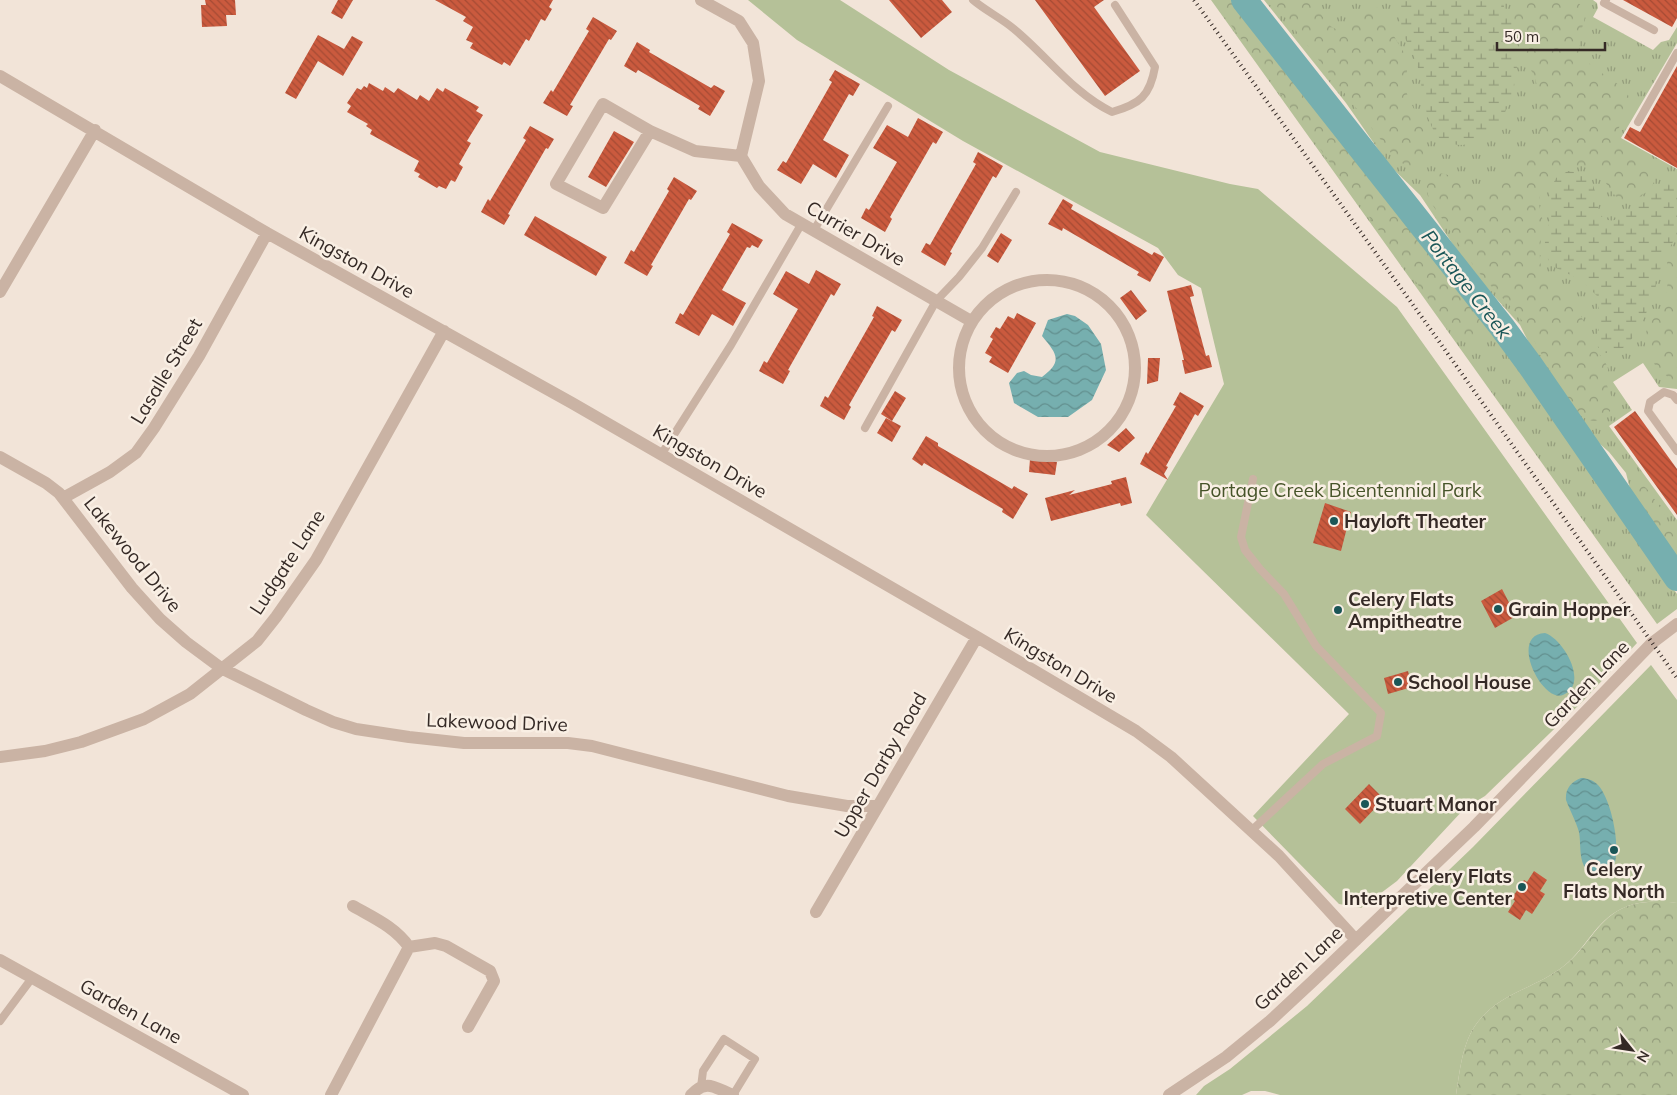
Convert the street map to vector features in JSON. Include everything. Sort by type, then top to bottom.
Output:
[{"type":"street","points":[[650,131],[603,208],[556,184],[603,104],[650,131],[696,151],[741,156],[759,81],[753,43],[739,21],[701,0]]},
{"type":"street","name":"Kingston Drive","points":[[0,76],[267,233],[444,331],[661,455],[1136,731],[1171,757],[1279,856],[1356,940]]},
{"type":"street","points":[[0,292],[94,130]]},
{"type":"street","name":"Currier Drive","points":[[741,156],[759,186],[785,214],[971,322]]},
{"type":"street","name":"Lasalle Street","points":[[63,498],[110,472],[136,453],[199,356],[267,233]]},
{"type":"street","points":[[1051,278],[1080,285],[1105,300],[1124,322],[1134,350],[1135,380],[1126,408],[1108,432],[1084,448],[1056,456],[1026,455],[999,444],[977,424],[963,399],[957,370],[962,341],[971,322],[975,315],[996,294],[1022,282],[1051,278]]},
{"type":"street","name":"Ludgate Lane","points":[[0,757],[45,751],[82,742],[144,719],[190,694],[256,641],[298,587],[316,560],[444,331]]},
{"type":"street","name":"Lakewood Drive","points":[[0,457],[46,483],[63,498],[132,588],[160,619],[186,642],[221,668],[333,722],[363,731],[464,743],[568,743],[584,745],[796,798],[847,806],[877,806]]},
{"type":"street","name":"Garden Lane","points":[[1169,1095],[1226,1057],[1270,1021],[1474,827],[1652,643],[1677,624]]},
{"type":"street","name":"Upper Darby Road","points":[[816,912],[977,637]]},
{"type":"street","points":[[353,906],[392,928],[409,947]]},
{"type":"street","points":[[409,947],[434,944],[446,946],[490,971],[494,981],[468,1027]]},
{"type":"street","points":[[331,1095],[409,947]]},
{"type":"street","name":"Garden Lane","points":[[0,960],[243,1095]]},
{"type":"street","points":[[696,1091],[708,1084],[733,1095]]},
{"type":"lane","points":[[973,0],[984,10],[1013,28],[1081,92],[1096,104],[1112,112],[1126,108],[1141,100],[1152,85],[1155,67],[1115,5]]},
{"type":"lane","points":[[1606,0],[1604,3],[1654,30]]},
{"type":"lane","points":[[1638,122],[1677,52]]},
{"type":"lane","points":[[814,230],[888,106]]},
{"type":"lane","points":[[865,428],[936,301],[959,277],[982,248],[1016,192]]},
{"type":"lane","points":[[661,455],[732,345],[802,223]]},
{"type":"lane","points":[[1677,400],[1673,395],[1664,392],[1650,402],[1648,411],[1677,451]]},
{"type":"lane","points":[[1252,831],[1323,764],[1377,736],[1381,713],[1316,646],[1284,594],[1245,550],[1241,537],[1253,480]]},
{"type":"lane","points":[[0,1021],[32,978]]},
{"type":"lane","points":[[696,1091],[703,1071],[724,1039],[755,1059],[733,1095]]},
{"type":"green space","name":"Portage Creek Bicentennial Park","points":[[748,0],[840,0],[949,70],[1100,152],[1230,184],[1258,189],[1397,307],[1637,643],[1584,700],[1485,796],[1465,808],[1397,881],[1361,908],[1339,904],[1253,816],[1349,714],[1146,515],[1224,384],[1201,288],[1178,275],[1158,248],[963,141],[797,40]]},
{"type":"green space","points":[[1211,0],[1235,0],[1500,335],[1677,594],[1677,609],[1657,624]]},
{"type":"green space","points":[[1213,0],[1232,0],[1475,310],[1484,326],[1482,335],[1476,342],[1465,342],[1452,332]]},
{"type":"green space","points":[[1264,0],[1593,0],[1597,3],[1598,8],[1593,17],[1653,50],[1661,42],[1669,40],[1677,27],[1677,43],[1621,138],[1677,169],[1677,389],[1659,387],[1643,363],[1613,382],[1632,410],[1609,426],[1677,520],[1677,565],[1639,509],[1631,493],[1626,473],[1609,452],[1582,428],[1573,417],[1538,361],[1520,325],[1468,267],[1420,195],[1389,165],[1346,103]]},
{"type":"green space","points":[[1272,0],[1315,0],[1321,14],[1330,26],[1342,30],[1349,28],[1371,6],[1382,12],[1405,56],[1407,63],[1407,94],[1427,140],[1428,150],[1425,158],[1419,164],[1410,166],[1395,158]]},
{"type":"green space","points":[[1498,0],[1509,16],[1516,38],[1517,62],[1514,86],[1507,109],[1495,128],[1479,141],[1459,145],[1446,142],[1436,134],[1426,112],[1419,72],[1400,22],[1402,1]]},
{"type":"green space","points":[[1512,0],[1575,0],[1581,6],[1585,18],[1579,42],[1583,56],[1593,67],[1619,85],[1630,98],[1629,112],[1617,134],[1619,141],[1654,169],[1655,181],[1646,192],[1631,202],[1627,203],[1615,196],[1598,173],[1585,166],[1570,167],[1555,175],[1544,187],[1539,201],[1543,225],[1540,251],[1542,271],[1552,287],[1579,312],[1587,339],[1608,368],[1607,385],[1613,406],[1601,420],[1591,421],[1582,416],[1573,407],[1523,322],[1486,281],[1466,255],[1433,206],[1428,194],[1428,183],[1438,174],[1448,175],[1464,185],[1475,189],[1482,189],[1493,185],[1514,164],[1533,153],[1538,146],[1540,137],[1537,87],[1534,75],[1523,57],[1519,46]]},
{"type":"green space","points":[[1568,171],[1581,174],[1589,179],[1596,195],[1599,211],[1602,217],[1608,220],[1617,220],[1625,216],[1657,188],[1666,184],[1677,184],[1677,235],[1663,259],[1654,293],[1645,316],[1631,340],[1614,353],[1604,353],[1596,343],[1600,316],[1597,296],[1581,280],[1556,268],[1550,263],[1546,255],[1544,247],[1550,219],[1550,190],[1556,178]]},
{"type":"green space","points":[[1677,245],[1677,383],[1663,373],[1651,360],[1645,344],[1645,336],[1648,327],[1666,297],[1667,262],[1672,250]]},
{"type":"green space","points":[[1639,484],[1649,491],[1663,512],[1677,539],[1677,561],[1637,502],[1634,489]]},
{"type":"green space","points":[[1651,665],[1677,700],[1677,903],[1655,902],[1634,904],[1612,914],[1565,965],[1543,980],[1507,998],[1486,1013],[1477,1023],[1468,1039],[1462,1058],[1456,1095],[1280,1095],[1265,1091],[1251,1091],[1242,1095],[1196,1095],[1204,1086],[1230,1069],[1307,1006],[1473,847]]},
{"type":"green space","points":[[1661,901],[1677,903],[1677,1095],[1456,1095],[1462,1057],[1468,1039],[1477,1023],[1486,1013],[1507,998],[1543,980],[1565,965],[1612,914],[1631,905]]},
{"type":"water","points":[[1067,314],[1075,316],[1088,325],[1101,344],[1106,370],[1092,400],[1068,417],[1038,417],[1014,403],[1009,383],[1017,373],[1024,371],[1031,375],[1042,377],[1049,371],[1056,357],[1042,336],[1048,320]]},
{"type":"water","points":[[1545,633],[1553,637],[1560,644],[1571,663],[1574,673],[1574,682],[1571,690],[1563,695],[1555,695],[1546,689],[1532,668],[1529,645],[1534,637]]},
{"type":"water","points":[[1581,778],[1590,780],[1598,785],[1607,800],[1613,822],[1616,844],[1615,862],[1613,867],[1605,874],[1591,874],[1584,866],[1579,832],[1566,800],[1569,786]]},
{"type":"building","points":[[205,0],[235,0],[236,15],[226,15],[227,26],[202,27],[201,5],[206,5]]},
{"type":"building","points":[[338,0],[353,0],[342,19],[331,13]]},
{"type":"building","points":[[435,0],[553,0],[549,7],[552,9],[545,21],[541,19],[529,41],[526,39],[510,66],[504,62],[502,65],[470,48],[473,43],[466,40],[473,27],[463,21],[466,17]]},
{"type":"building","points":[[889,0],[942,0],[952,12],[921,38]]},
{"type":"building","points":[[1035,0],[1104,0],[1094,7],[1140,71],[1105,96]]},
{"type":"building","points":[[1623,0],[1677,0],[1677,18],[1672,27]]},
{"type":"building","points":[[593,17],[617,31],[611,40],[609,39],[570,105],[573,106],[567,116],[543,103],[551,90],[553,92],[589,31],[586,29]]},
{"type":"building","points":[[318,35],[344,49],[352,36],[363,42],[343,76],[318,61],[296,99],[285,93]]},
{"type":"building","points":[[637,42],[650,50],[649,52],[711,88],[714,85],[725,91],[710,116],[698,109],[700,106],[638,70],[636,73],[624,66]]},
{"type":"building","points":[[1677,66],[1677,168],[1624,138],[1630,127],[1640,132]]},
{"type":"building","points":[[835,70],[860,84],[853,96],[849,94],[823,140],[849,155],[836,178],[813,164],[801,184],[777,170],[783,161],[786,163],[832,82],[829,80]]},
{"type":"building","points":[[369,83],[383,91],[385,87],[394,93],[398,88],[417,100],[420,95],[429,101],[437,88],[443,92],[445,88],[479,107],[476,111],[483,115],[467,141],[471,143],[459,164],[463,167],[455,182],[451,180],[446,189],[439,186],[437,188],[418,177],[420,174],[414,171],[419,161],[370,134],[372,130],[366,126],[368,124],[347,112],[351,106],[347,103],[357,88],[361,90],[364,86],[367,88]]},
{"type":"building","points":[[918,118],[943,132],[936,144],[933,142],[890,217],[892,219],[885,232],[861,218],[866,208],[869,210],[897,162],[873,148],[887,125],[908,137]]},
{"type":"building","points":[[530,126],[554,139],[548,149],[546,148],[508,214],[510,215],[504,225],[481,212],[488,199],[490,201],[526,140],[523,138]]},
{"type":"building","points":[[614,131],[634,142],[606,187],[588,177]]},
{"type":"building","points":[[978,152],[1003,166],[996,178],[993,176],[950,252],[952,253],[945,266],[921,252],[926,243],[930,245],[976,164],[973,162]]},
{"type":"building","points":[[674,177],[697,191],[691,200],[689,199],[651,265],[653,266],[647,276],[624,263],[631,250],[634,252],[669,191],[667,189]]},
{"type":"building","points":[[1063,199],[1073,205],[1071,209],[1152,255],[1154,252],[1164,257],[1150,282],[1137,275],[1139,272],[1063,228],[1062,231],[1048,224]]},
{"type":"building","points":[[535,216],[607,257],[596,276],[524,235]]},
{"type":"building","points":[[732,223],[763,240],[758,248],[752,245],[750,248],[747,247],[722,290],[746,303],[733,326],[712,314],[699,336],[675,323],[680,313],[683,315],[730,234],[727,232]]},
{"type":"building","points":[[1001,233],[1012,240],[998,263],[987,256]]},
{"type":"building","points":[[816,270],[841,284],[834,296],[831,294],[788,370],[790,371],[783,384],[759,371],[764,361],[767,363],[798,309],[773,294],[786,271],[809,284]]},
{"type":"building","points":[[1191,285],[1194,296],[1190,297],[1206,356],[1209,355],[1212,367],[1185,374],[1182,360],[1184,360],[1167,291]]},
{"type":"building","points":[[1131,290],[1147,311],[1136,320],[1120,298]]},
{"type":"building","points":[[877,306],[902,320],[895,332],[892,330],[849,405],[851,407],[844,420],[820,406],[825,396],[828,398],[874,317],[872,316]]},
{"type":"building","points":[[1017,313],[1036,323],[1008,373],[989,362],[992,357],[985,353],[993,339],[990,337],[996,327],[1000,329],[1008,316],[1014,319]]},
{"type":"building","points":[[1148,358],[1160,358],[1158,381],[1147,384]]},
{"type":"building","points":[[895,391],[906,398],[892,421],[881,414]]},
{"type":"building","points":[[1180,392],[1204,406],[1198,416],[1195,414],[1166,466],[1168,467],[1164,474],[1168,480],[1140,464],[1146,452],[1148,454],[1176,406],[1173,405]]},
{"type":"building","points":[[1635,411],[1677,469],[1677,515],[1614,427]]},
{"type":"building","points":[[886,418],[901,426],[892,442],[877,433]]},
{"type":"building","points":[[1126,428],[1135,438],[1119,452],[1107,445]]},
{"type":"building","points":[[926,436],[938,443],[938,446],[1012,489],[1014,486],[1028,494],[1013,519],[1002,512],[1003,509],[924,463],[922,466],[912,459]]},
{"type":"building","points":[[1030,459],[1057,462],[1055,475],[1029,472]]},
{"type":"building","points":[[1126,477],[1132,503],[1121,506],[1120,503],[1051,521],[1045,498],[1075,490],[1069,495],[1112,484],[1111,481]]},
{"type":"building","name":"Hayloft Theater","points":[[1325,503],[1351,512],[1341,551],[1313,543]]},
{"type":"building","name":"Grain Hopper","points":[[1502,589],[1516,616],[1495,628],[1481,601]]},
{"type":"building","name":"School House","points":[[1408,671],[1412,687],[1388,694],[1384,678]]},
{"type":"building","name":"Stuart Manor","points":[[1369,784],[1384,799],[1360,824],[1345,809]]},
{"type":"building","points":[[1534,871],[1547,880],[1540,891],[1545,894],[1532,914],[1526,910],[1520,920],[1508,912],[1515,901],[1512,898],[1524,880],[1527,882]]},
{"type":"waterway","name":"Portage Creek","points":[[1244,0],[1502,327],[1677,578]]},
{"type":"railway","points":[[1194,0],[1426,323],[1677,678]]},
{"type":"place","name":"Hayloft Theater","points":[[1334,521]]},
{"type":"place","name":"Grain Hopper","points":[[1498,609]]},
{"type":"place","name":"Celery Flats Ampitheatre","points":[[1338,610]]},
{"type":"place","name":"School House","points":[[1398,682]]},
{"type":"place","name":"Stuart Manor","points":[[1365,804]]},
{"type":"place","name":"Celery Flats North","points":[[1614,850]]},
{"type":"place","name":"Celery Flats Interpretive Center","points":[[1522,887]]}]
